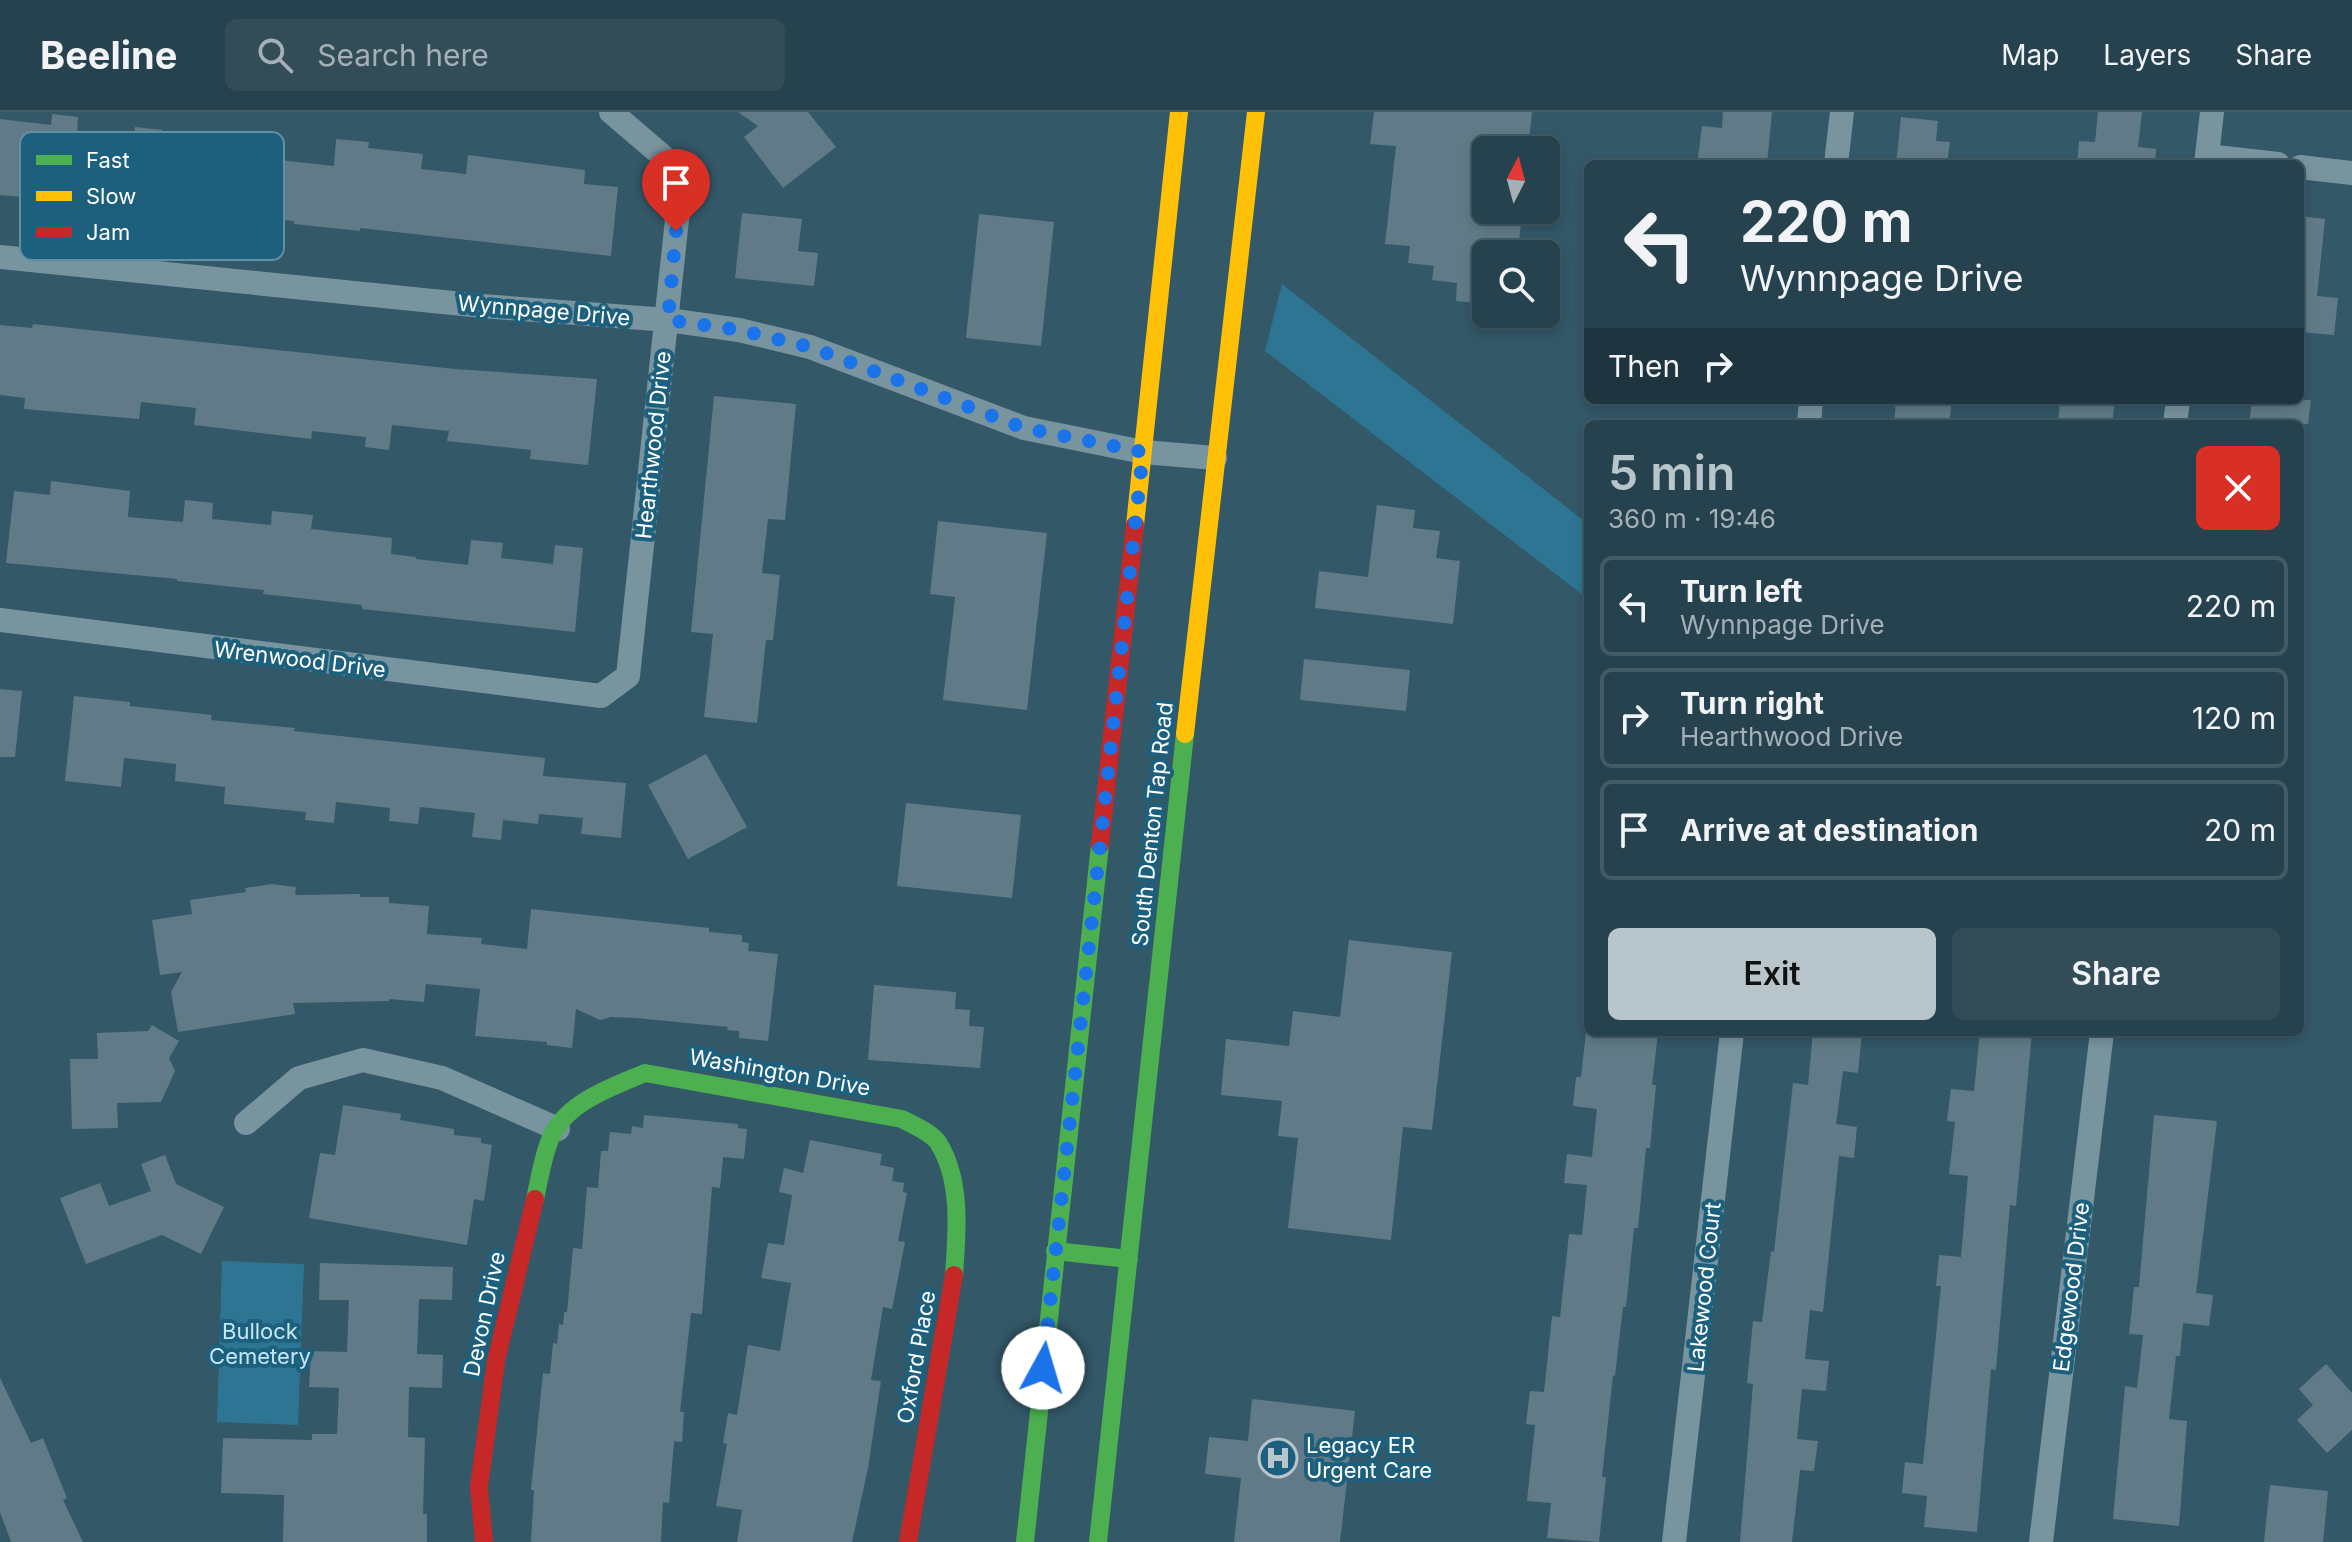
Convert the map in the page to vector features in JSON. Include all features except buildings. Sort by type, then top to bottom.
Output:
[{"type":"main road","points":[[1025,1542],[1179,112]]},
{"type":"main road","name":"South Denton Tap Road","points":[[1098,1542],[1215,458],[1256,112]]},
{"type":"main road","name":"Washington Drive","points":[[574,1107],[606,1089],[645,1073],[902,1119],[938,1141],[952,1179]]},
{"type":"main road","name":"Devon Drive","points":[[484,1542],[479,1487],[496,1361],[549,1141],[574,1107]]},
{"type":"main road","name":"Oxford Place","points":[[908,1542],[953,1284],[958,1222],[952,1179]]},
{"type":"main road","points":[[1055,1251],[1129,1259]]},
{"type":"street","name":"Hearthwood Drive","points":[[601,696],[628,676],[679,201],[666,159],[611,112]]},
{"type":"street","points":[[1836,160],[1842,112]]},
{"type":"street","points":[[2207,160],[2212,112]]},
{"type":"street","points":[[2304,167],[2352,173]]},
{"type":"street","name":"Wynnpage Drive","points":[[0,257],[20,259]]},
{"type":"street","name":"Wynnpage Drive","points":[[30,260],[482,306],[668,320],[739,330],[810,347],[1024,428],[1143,452],[1215,458]]},
{"type":"street","name":"Wrenwood Drive","points":[[0,620],[601,696]]},
{"type":"street","name":"Lakewood Court","points":[[1674,1542],[1732,1036]]},
{"type":"street","name":"Edgewood Drive","points":[[2041,1542],[2102,1036]]},
{"type":"street","points":[[246,1123],[299,1078],[363,1060],[442,1078],[558,1129]]},
{"type":"green space","points":[[1282,284],[1584,521],[1584,596],[1265,351]]},
{"type":"green space","name":"Bullock Cemetery","points":[[222,1261],[304,1264],[298,1425],[217,1422]]},
{"type":"traffic: fast","points":[[1098,1542],[1185,734]]},
{"type":"traffic: fast","points":[[1025,1542],[1100,845]]},
{"type":"traffic: fast","points":[[535,1199],[548,1145],[564,1119],[588,1099],[645,1073],[902,1119],[932,1136],[946,1159],[955,1191],[954,1275]]},
{"type":"traffic: fast","points":[[1055,1251],[1129,1259]]},
{"type":"traffic: slow","points":[[1135,525],[1179,112]]},
{"type":"traffic: slow","points":[[1185,734],[1256,112]]},
{"type":"traffic: jam","points":[[1100,845],[1135,525]]},
{"type":"traffic: jam","points":[[484,1542],[479,1487],[496,1361],[535,1199]]},
{"type":"traffic: jam","points":[[908,1542],[954,1275]]},
{"type":"place","name":"Legacy ER Urgent Care","points":[[1278,1458]]},
{"type":"route","points":[[676,231],[668,320],[739,330],[810,347],[1024,428],[1143,452],[1043,1368]]}]
